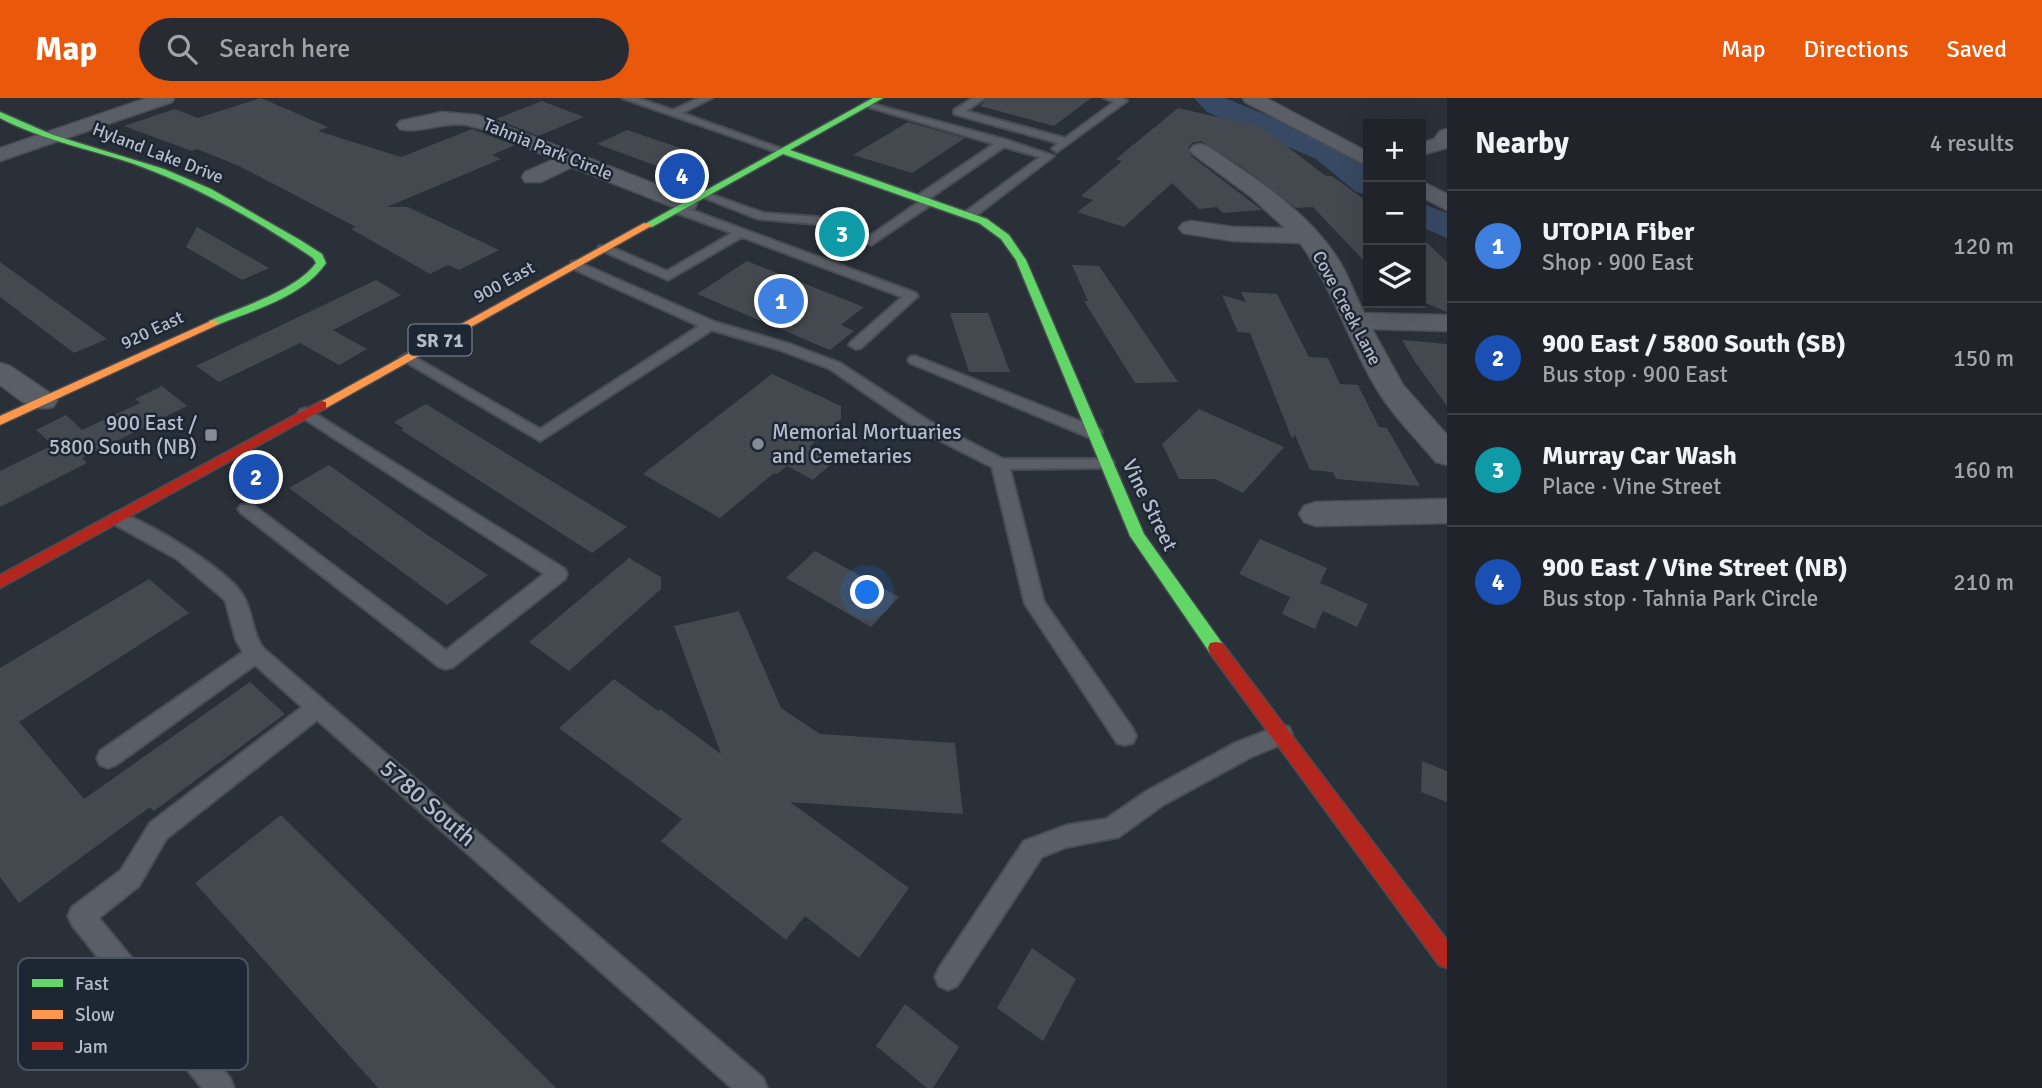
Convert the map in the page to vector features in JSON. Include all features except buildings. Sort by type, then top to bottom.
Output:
[{"type":"street","points":[[0,155],[165,98]]},
{"type":"street","points":[[1252,98],[1363,157]]},
{"type":"street","name":"900 East","points":[[0,582],[874,101]]},
{"type":"street","name":"Hyland Lake Drive","points":[[0,115],[52,137],[140,163],[200,186],[262,219],[318,256],[321,263],[318,271]]},
{"type":"street","name":"Tahnia Park Circle","points":[[407,125],[442,118],[470,119],[689,202]]},
{"type":"street","points":[[1426,148],[1442,143],[1447,135]]},
{"type":"street","name":"Cove Creek Lane","points":[[1200,150],[1258,191],[1307,236],[1328,264],[1366,345],[1391,388],[1447,455]]},
{"type":"street","name":"Vine Street","points":[[783,151],[969,215],[995,229],[1014,248],[1137,536],[1152,560],[1447,957]]},
{"type":"street","points":[[533,177],[572,159]]},
{"type":"street","points":[[1426,191],[1447,203]]},
{"type":"street","points":[[1191,228],[1233,234],[1307,236]]},
{"type":"street","name":"920 East","points":[[0,421],[297,284],[318,271]]},
{"type":"street","points":[[1356,321],[1447,323]]},
{"type":"street","points":[[0,372],[42,401]]},
{"type":"street","points":[[1316,514],[1447,511]]},
{"type":"lane","points":[[627,98],[783,151]]},
{"type":"lane","points":[[673,114],[707,98]]},
{"type":"lane","points":[[980,98],[958,112],[1066,142]]},
{"type":"lane","points":[[969,215],[1122,102],[1109,98]]},
{"type":"lane","points":[[874,101],[1048,156]]},
{"type":"lane","points":[[689,202],[762,216],[818,221],[871,241],[1003,142]]},
{"type":"lane","points":[[689,202],[741,233],[911,296],[856,345]]},
{"type":"lane","points":[[604,249],[668,276],[741,233]]},
{"type":"lane","points":[[576,265],[710,325],[785,347],[835,366],[923,425],[1000,464],[1106,463]]},
{"type":"lane","points":[[406,358],[540,436],[710,325]]},
{"type":"lane","points":[[915,360],[1094,433]]},
{"type":"lane","points":[[247,509],[446,661],[558,573],[306,413]]},
{"type":"lane","points":[[1000,464],[1035,604],[1125,736]]},
{"type":"lane","name":"5780 South","points":[[116,518],[184,554],[234,597],[246,640],[256,654],[753,1088]]},
{"type":"lane","points":[[108,758],[256,654]]},
{"type":"lane","points":[[115,958],[81,916],[130,878],[158,831],[318,707]]},
{"type":"lane","points":[[948,977],[1033,849],[1067,836],[1111,829],[1155,798],[1232,756],[1282,734]]},
{"type":"lane","points":[[205,1070],[220,1088]]},
{"type":"waterway","points":[[1208,98],[1217,106],[1327,152],[1364,182]]},
{"type":"waterway","points":[[1426,216],[1447,227]]},
{"type":"traffic: fast","points":[[648,225],[879,98]]},
{"type":"traffic: fast","points":[[0,115],[33,131],[137,162],[208,191],[253,215],[318,256],[321,263],[315,271],[290,289],[213,323]]},
{"type":"traffic: fast","points":[[783,151],[983,221],[1005,237],[1021,260],[1137,536],[1216,648]]},
{"type":"traffic: slow","points":[[321,405],[648,225]]},
{"type":"traffic: slow","points":[[0,421],[213,323]]},
{"type":"traffic: jam","points":[[0,582],[321,405]]},
{"type":"traffic: jam","points":[[1216,648],[1447,957]]},
{"type":"place","name":"900 East / Vine Street (NB)","points":[[682,176]]},
{"type":"place","name":"Murray Car Wash","points":[[842,234]]},
{"type":"place","name":"UTOPIA Fiber","points":[[781,301]]},
{"type":"place","name":"900 East / 5800 South (NB)","points":[[211,435]]},
{"type":"place","name":"Memorial Mortuaries and Cemetaries","points":[[758,444]]},
{"type":"place","name":"900 East / 5800 South (SB)","points":[[256,477]]}]
